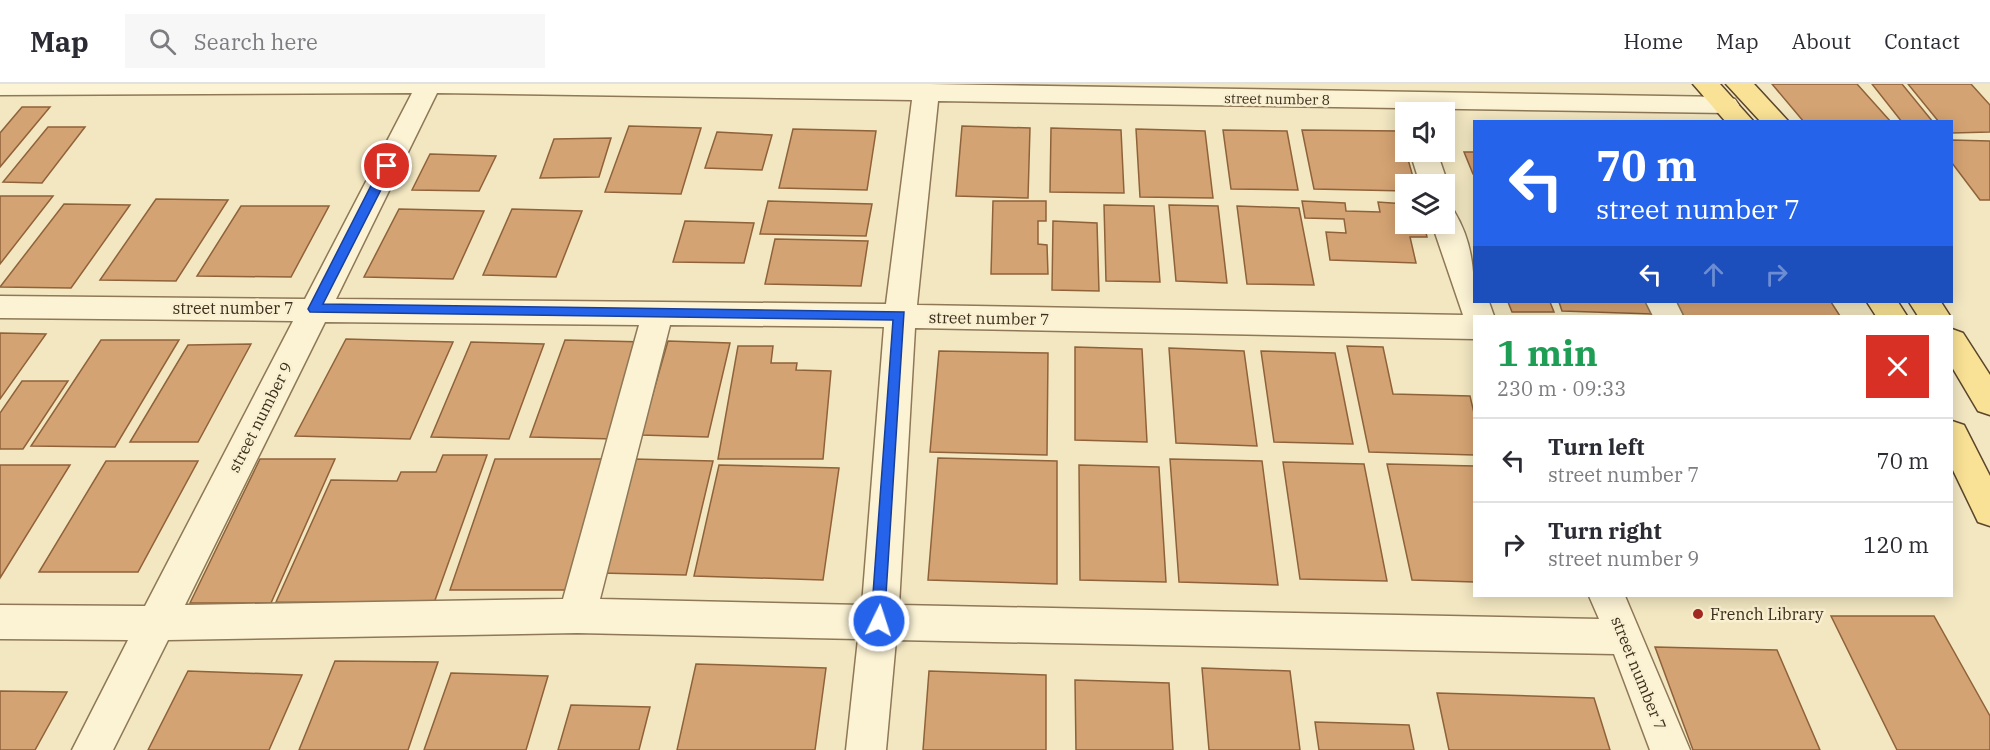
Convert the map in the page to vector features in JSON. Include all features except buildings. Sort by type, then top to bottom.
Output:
[{"type":"main road","points":[[1706,84],[1735,103],[1772,120]]},
{"type":"main road","points":[[1925,303],[1934,315]]},
{"type":"main road","points":[[1953,343],[1990,402]]},
{"type":"main road","points":[[1953,437],[1986,497]]},
{"type":"street","name":"street number 8","points":[[0,87],[429,84],[926,91],[1395,107]]},
{"type":"street","name":"street number 9","points":[[92,750],[429,84]]},
{"type":"street","points":[[866,750],[879,621],[900,316],[926,91]]},
{"type":"street","name":"street number 8","points":[[1455,109],[1571,113],[1735,103]]},
{"type":"street","points":[[1455,223],[1473,293]]},
{"type":"street","name":"street number 7","points":[[0,307],[900,316],[1473,327]]},
{"type":"street","points":[[577,616],[658,313]]},
{"type":"street","name":"street number 7","points":[[1607,597],[1626,637],[1670,750]]},
{"type":"street","points":[[0,622],[157,623],[577,616],[1626,637]]},
{"type":"place","name":"French Library","points":[[1698,614]]},
{"type":"route","points":[[387,166],[314,309],[900,316],[879,621]]}]
